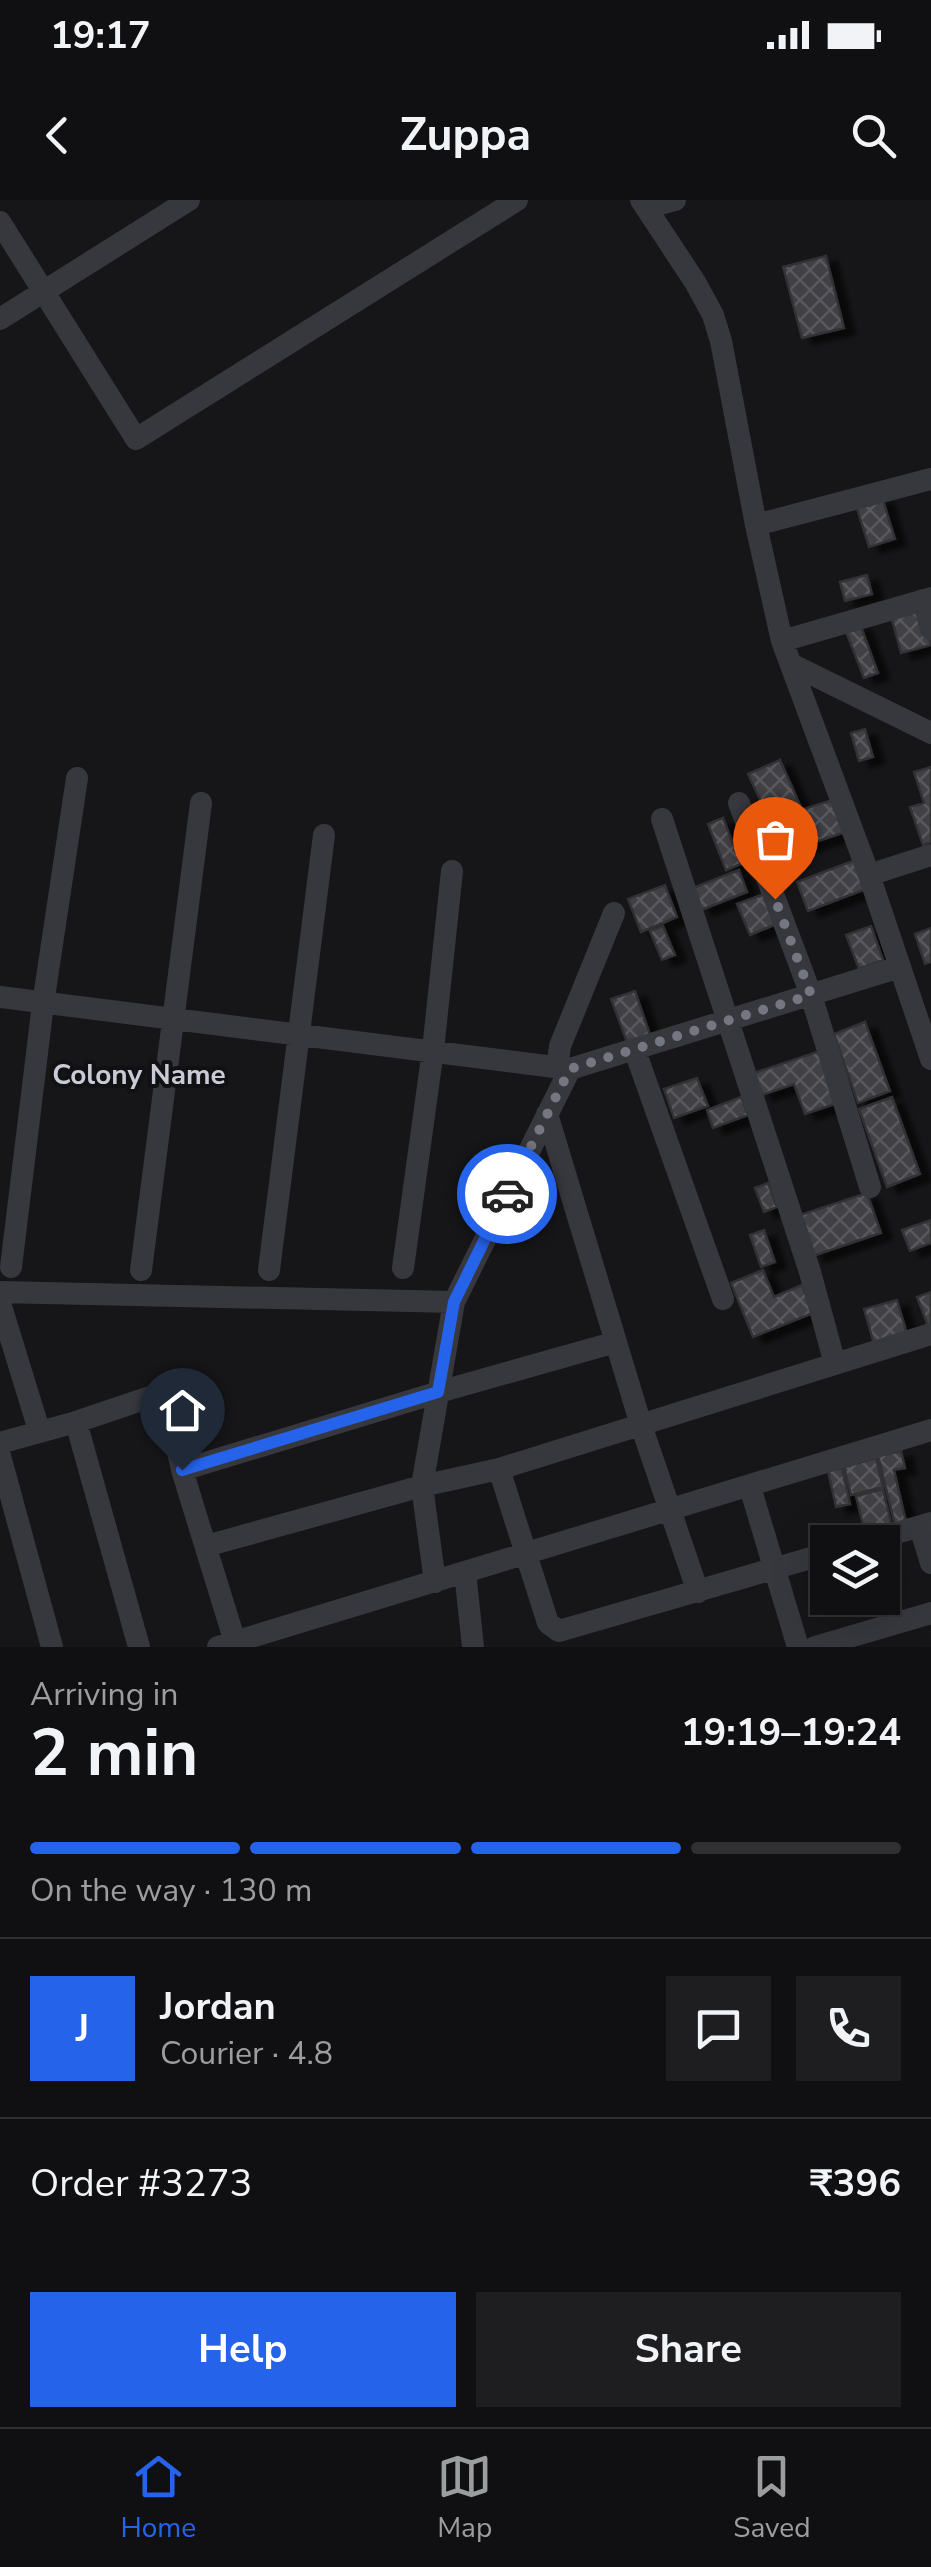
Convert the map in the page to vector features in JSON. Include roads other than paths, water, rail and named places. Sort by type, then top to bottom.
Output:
[{"type":"street","points":[[0,319],[189,200]]},
{"type":"street","points":[[0,222],[136,439],[517,200]]},
{"type":"street","points":[[675,200],[644,204],[713,315],[722,341],[782,641],[869,874],[931,1059]]},
{"type":"street","points":[[756,525],[931,479]]},
{"type":"street","points":[[782,641],[927,599],[931,629]]},
{"type":"street","points":[[791,664],[931,733]]},
{"type":"street","points":[[11,1267],[76,778]]},
{"type":"street","points":[[142,1270],[201,803]]},
{"type":"street","points":[[738,803],[811,995],[870,1187]]},
{"type":"street","points":[[662,819],[810,1272],[835,1364]]},
{"type":"street","points":[[269,1270],[324,835]]},
{"type":"street","points":[[869,874],[931,855]]},
{"type":"street","points":[[404,1268],[452,870]]},
{"type":"street","points":[[435,1582],[422,1486],[454,1302],[547,1114],[564,1068],[560,1046],[614,913]]},
{"type":"street","points":[[0,998],[564,1068],[635,1051],[900,967]]},
{"type":"street","points":[[635,1051],[724,1300]]},
{"type":"street","points":[[547,1114],[640,1425],[698,1592]]},
{"type":"street","points":[[0,1292],[454,1302]]},
{"type":"street","points":[[0,1303],[38,1430]]},
{"type":"street","points":[[206,1546],[422,1486],[499,1469],[931,1334]]},
{"type":"street","points":[[182,1470],[616,1342]]},
{"type":"street","points":[[0,1443],[165,1392],[182,1470],[206,1546],[227,1644],[269,1640],[525,1552],[931,1430]]},
{"type":"street","points":[[76,1422],[139,1647]]},
{"type":"street","points":[[0,1456],[52,1647]]},
{"type":"street","points":[[499,1469],[548,1622],[559,1631],[810,1559]]},
{"type":"street","points":[[750,1487],[798,1647]]},
{"type":"street","points":[[900,1532],[925,1525],[931,1563]]},
{"type":"street","points":[[465,1572],[473,1647]]},
{"type":"street","points":[[815,1647],[931,1614]]},
{"type":"district","name":"Colony Name","points":[[139,1075]]}]
